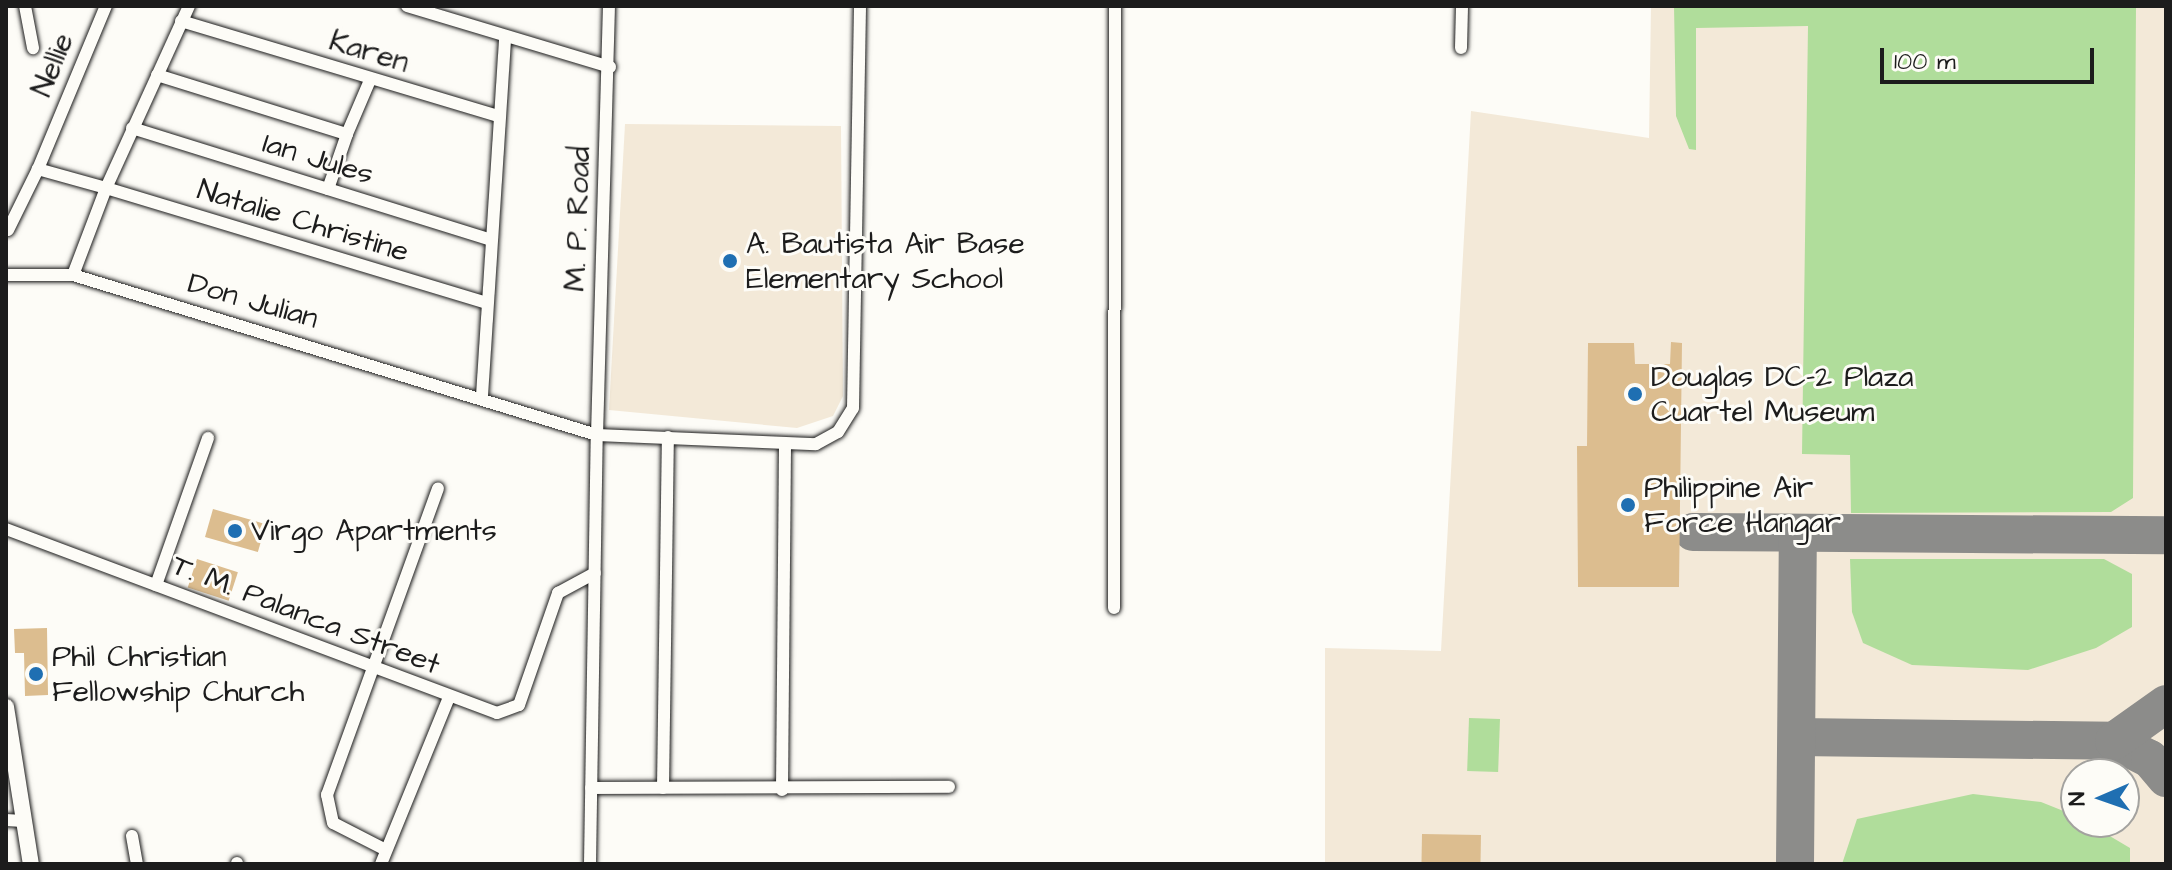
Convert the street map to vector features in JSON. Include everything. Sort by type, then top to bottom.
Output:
[{"type":"street","points":[[25,6],[33,48]]},
{"type":"street","name":"Nellie","points":[[8,230],[38,169],[106,6]]},
{"type":"street","points":[[73,275],[106,188],[189,6]]},
{"type":"street","points":[[407,6],[505,39],[610,67]]},
{"type":"street","name":"M. P. Road","points":[[590,864],[597,435],[610,67],[609,6]]},
{"type":"street","name":"Don Julian","points":[[6,275],[73,275],[482,396],[597,435],[785,446],[816,444],[838,432],[853,408],[860,6]]},
{"type":"street","points":[[1114,608],[1115,6]]},
{"type":"street","points":[[1461,48],[1462,6]]},
{"type":"street","name":"Karen","points":[[181,21],[498,116]]},
{"type":"street","points":[[482,396],[489,239],[505,39]]},
{"type":"street","points":[[157,75],[347,134]]},
{"type":"street","points":[[328,189],[370,80]]},
{"type":"street","name":"Ian Jules","points":[[132,128],[489,239]]},
{"type":"street","points":[[38,169],[106,188]]},
{"type":"street","name":"Natalie Christine","points":[[106,188],[486,303]]},
{"type":"street","points":[[663,788],[668,437]]},
{"type":"street","points":[[156,585],[208,438]]},
{"type":"street","points":[[782,790],[785,446]]},
{"type":"street","points":[[386,850],[333,823],[328,812],[339,752],[438,489]]},
{"type":"street","name":"T. M. Palanca Street","points":[[6,529],[371,670],[449,697],[513,712],[558,593],[595,573]]},
{"type":"street","points":[[381,864],[449,697]]},
{"type":"street","points":[[6,707],[31,864]]},
{"type":"street","points":[[591,788],[782,790],[949,787]]},
{"type":"street","points":[[6,820],[23,821]]},
{"type":"street","points":[[132,836],[137,864]]},
{"type":"shaded area","points":[[1651,6],[2166,6],[2166,864],[1325,864],[1325,648],[1441,651],[1471,111],[1649,138]]},
{"type":"shaded area","name":"A. Bautista Air Base Elementary School","points":[[625,124],[841,126],[843,396],[833,416],[797,428],[609,410]]},
{"type":"green space","points":[[1674,6],[2136,6],[2133,498],[2111,512],[1851,513],[1850,455],[1802,454],[1808,26],[1696,28],[1696,150],[1689,149],[1676,116]]},
{"type":"green space","points":[[1850,559],[2104,559],[2132,574],[2132,627],[2096,648],[2028,670],[1912,665],[1863,643],[1852,612]]},
{"type":"green space","points":[[1469,718],[1500,719],[1498,772],[1467,771]]},
{"type":"green space","points":[[1973,794],[2041,802],[2060,810],[2060,838],[2113,838],[2130,848],[2130,864],[1842,864],[1857,819]]},
{"type":"building","name":"Philippine Air Force Hangar","points":[[1671,342],[1682,343],[1679,587],[1578,587],[1577,446],[1587,446],[1588,343],[1634,343],[1635,364],[1670,364]]},
{"type":"building","name":"Virgo Apartments","points":[[213,509],[266,524],[258,552],[205,537]]},
{"type":"building","points":[[197,559],[238,572],[229,601],[188,588]]},
{"type":"building","name":"Phil Christian Fellowship Church","points":[[47,628],[48,695],[25,696],[24,653],[15,653],[14,629]]},
{"type":"building","points":[[1422,834],[1481,835],[1480,864],[1421,864]]},
{"type":"taxiway","points":[[1693,532],[2166,535]]},
{"type":"taxiway","points":[[1795,864],[1798,533]]},
{"type":"taxiway","points":[[2114,741],[2166,704]]},
{"type":"taxiway","points":[[1797,737],[2114,741],[2150,759],[2166,778]]},
{"type":"place","name":"A. Bautista Air Base Elementary School","points":[[730,261]]},
{"type":"place","name":"Douglas DC-2 Plaza Cuartel Museum","points":[[1635,394]]},
{"type":"place","name":"Philippine Air Force Hangar","points":[[1628,505]]},
{"type":"place","name":"Virgo Apartments","points":[[235,531]]},
{"type":"place","name":"Phil Christian Fellowship Church","points":[[36,674]]}]
